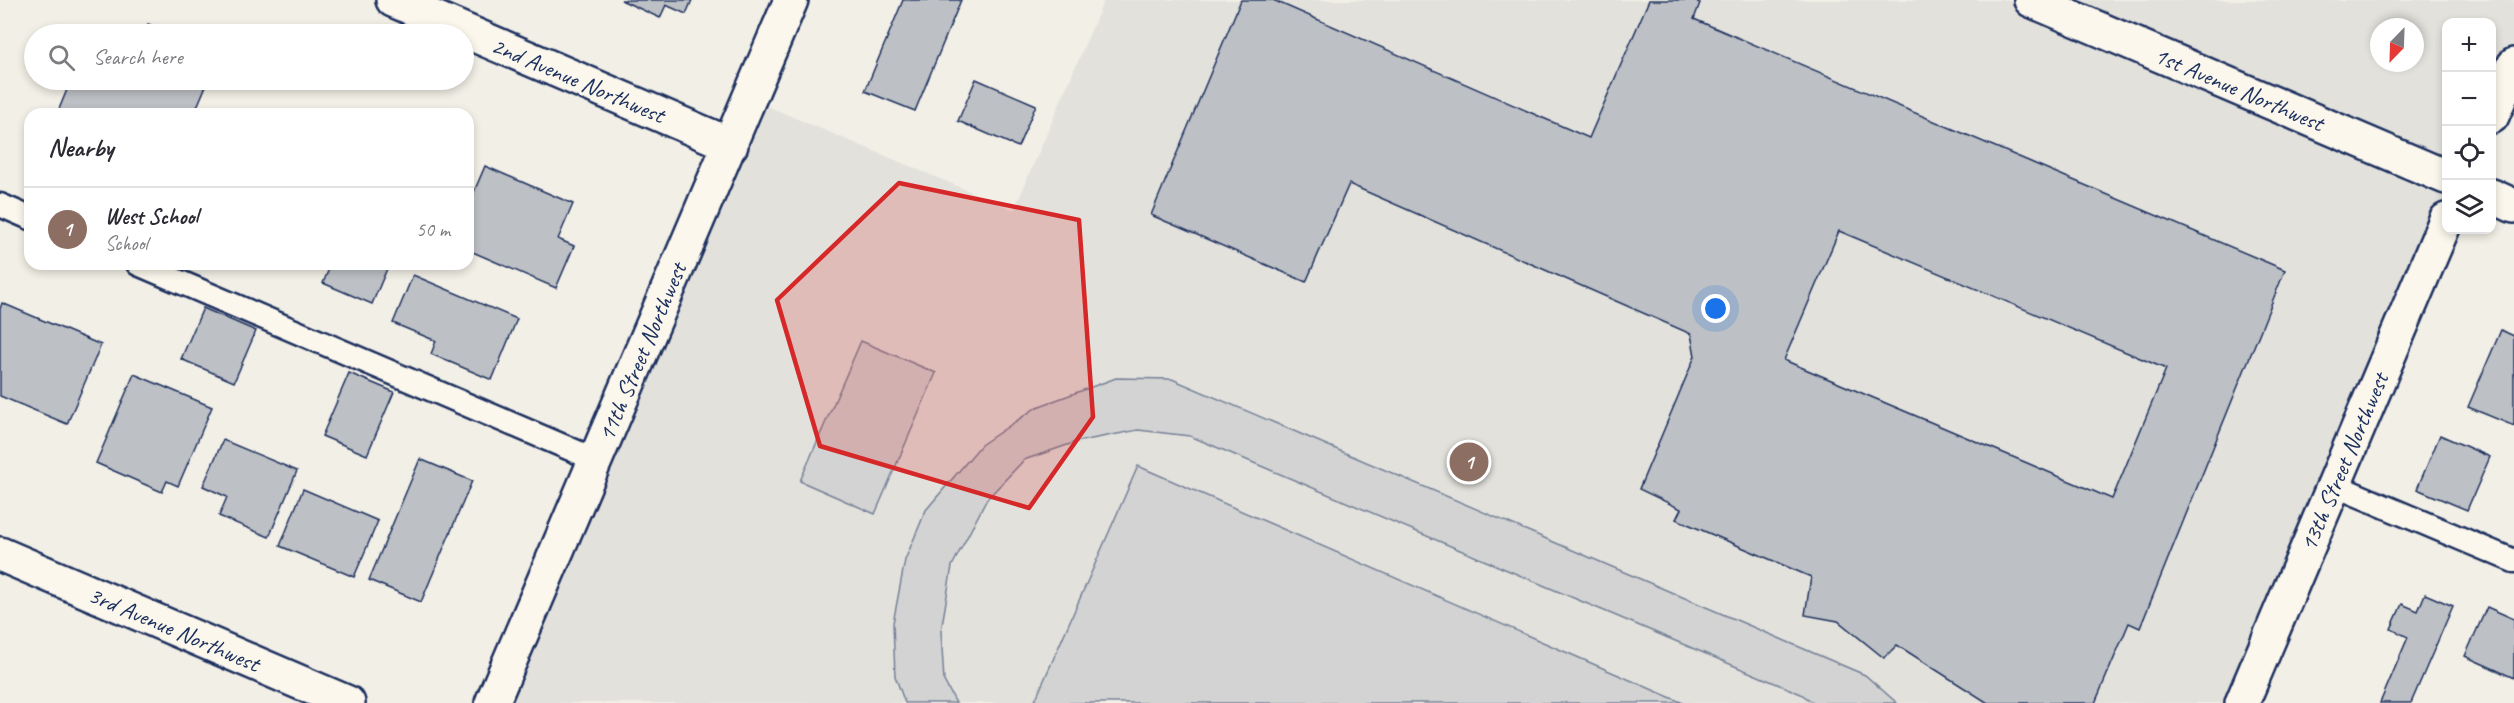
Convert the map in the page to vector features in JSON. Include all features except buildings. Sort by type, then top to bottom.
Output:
[{"type":"street","name":"2nd Avenue Northwest","points":[[393,0],[449,24]]},
{"type":"street","name":"11th Street Northwest","points":[[492,703],[731,146],[791,0]]},
{"type":"street","name":"1st Avenue Northwest","points":[[2031,0],[2442,175]]},
{"type":"street","name":"2nd Avenue Northwest","points":[[474,35],[731,146]]},
{"type":"street","points":[[2496,107],[2514,65]]},
{"type":"street","points":[[2496,198],[2514,206]]},
{"type":"street","name":"13th Street Northwest","points":[[2242,703],[2442,229]]},
{"type":"street","name":"3rd Avenue Northwest","points":[[0,554],[348,703]]},
{"type":"lane","points":[[0,205],[24,215]]},
{"type":"lane","points":[[152,270],[596,460]]},
{"type":"lane","points":[[2334,485],[2514,561]]},
{"type":"highlighted area","points":[[899,183],[1079,220],[1093,417],[1029,508],[820,446],[777,300]]},
{"type":"shaded area","points":[[1104,0],[2514,0],[2514,65],[2496,107],[2496,18],[2442,18],[2442,229],[2241,703],[492,703],[750,99],[1014,210]]},
{"type":"shaded area","points":[[861,341],[936,373],[875,514],[800,481]]},
{"type":"shaded area","points":[[1116,378],[1172,379],[1865,675],[1897,703],[1814,703],[1801,694],[1190,436],[1138,430],[1076,442],[1024,460],[987,499],[952,566],[941,631],[944,681],[956,703],[905,703],[895,676],[893,623],[905,560],[926,510],[981,445],[1037,407]]},
{"type":"shaded area","points":[[1138,466],[1683,703],[1034,703]]},
{"type":"place","name":"West School","points":[[1469,462]]}]
